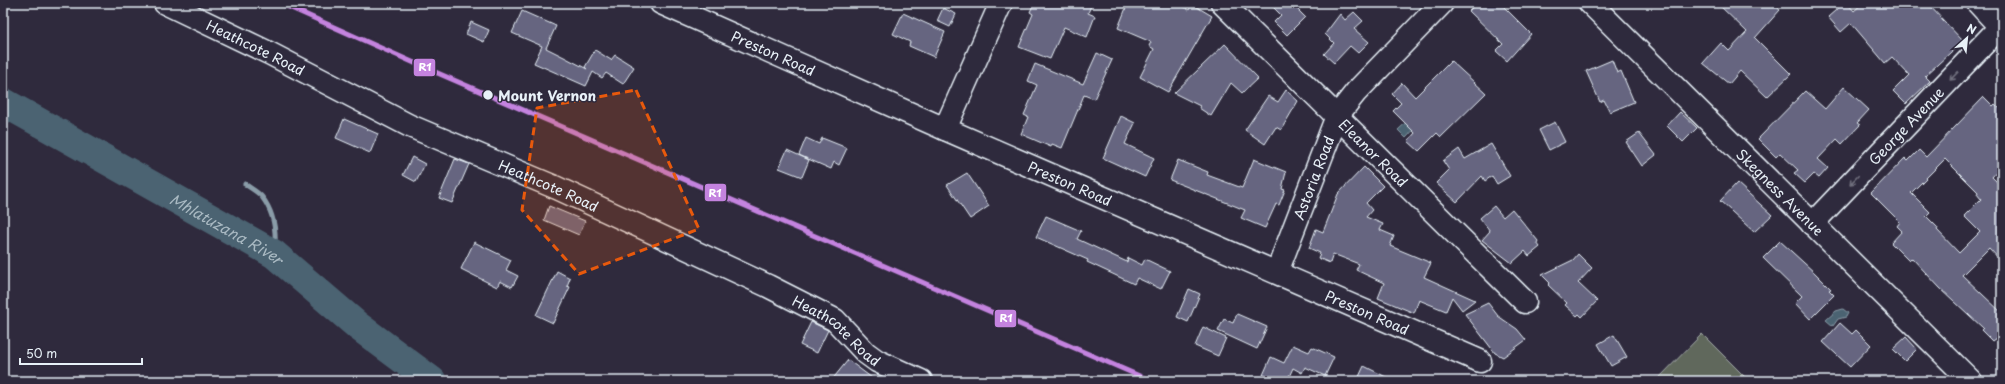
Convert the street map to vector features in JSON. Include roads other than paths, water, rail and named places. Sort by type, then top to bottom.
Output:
[{"type":"street","name":"Heathcote Road","points":[[165,3],[269,53],[410,126],[564,192],[768,286],[835,320],[866,353],[878,361],[921,381]]},
{"type":"street","name":"Preston Road","points":[[661,3],[945,129],[1278,272],[1480,361]]},
{"type":"street","points":[[945,129],[1001,3]]},
{"type":"street","name":"Eleanor Road","points":[[1222,3],[1525,302]]},
{"type":"street","name":"Astoria Road","points":[[1278,272],[1337,116],[1356,92],[1442,3]]},
{"type":"street","name":"Skegness Avenue","points":[[1590,3],[1971,381]]},
{"type":"street","points":[[1978,3],[2001,28]]},
{"type":"street","name":"George Avenue","points":[[1812,224],[2001,28]]},
{"type":"water","points":[[1412,117],[1419,124],[1406,138],[1398,130]]},
{"type":"water","points":[[1843,309],[1848,313],[1846,317],[1838,319],[1833,326],[1826,320],[1836,311]]},
{"type":"waterway","name":"Mhlatuzana River","points":[[3,102],[274,254],[358,326],[432,381]]},
{"type":"waterway","points":[[245,184],[260,195],[270,210],[275,232],[274,254]]},
{"type":"place","name":"Mount Vernon","points":[[488,95]]}]
